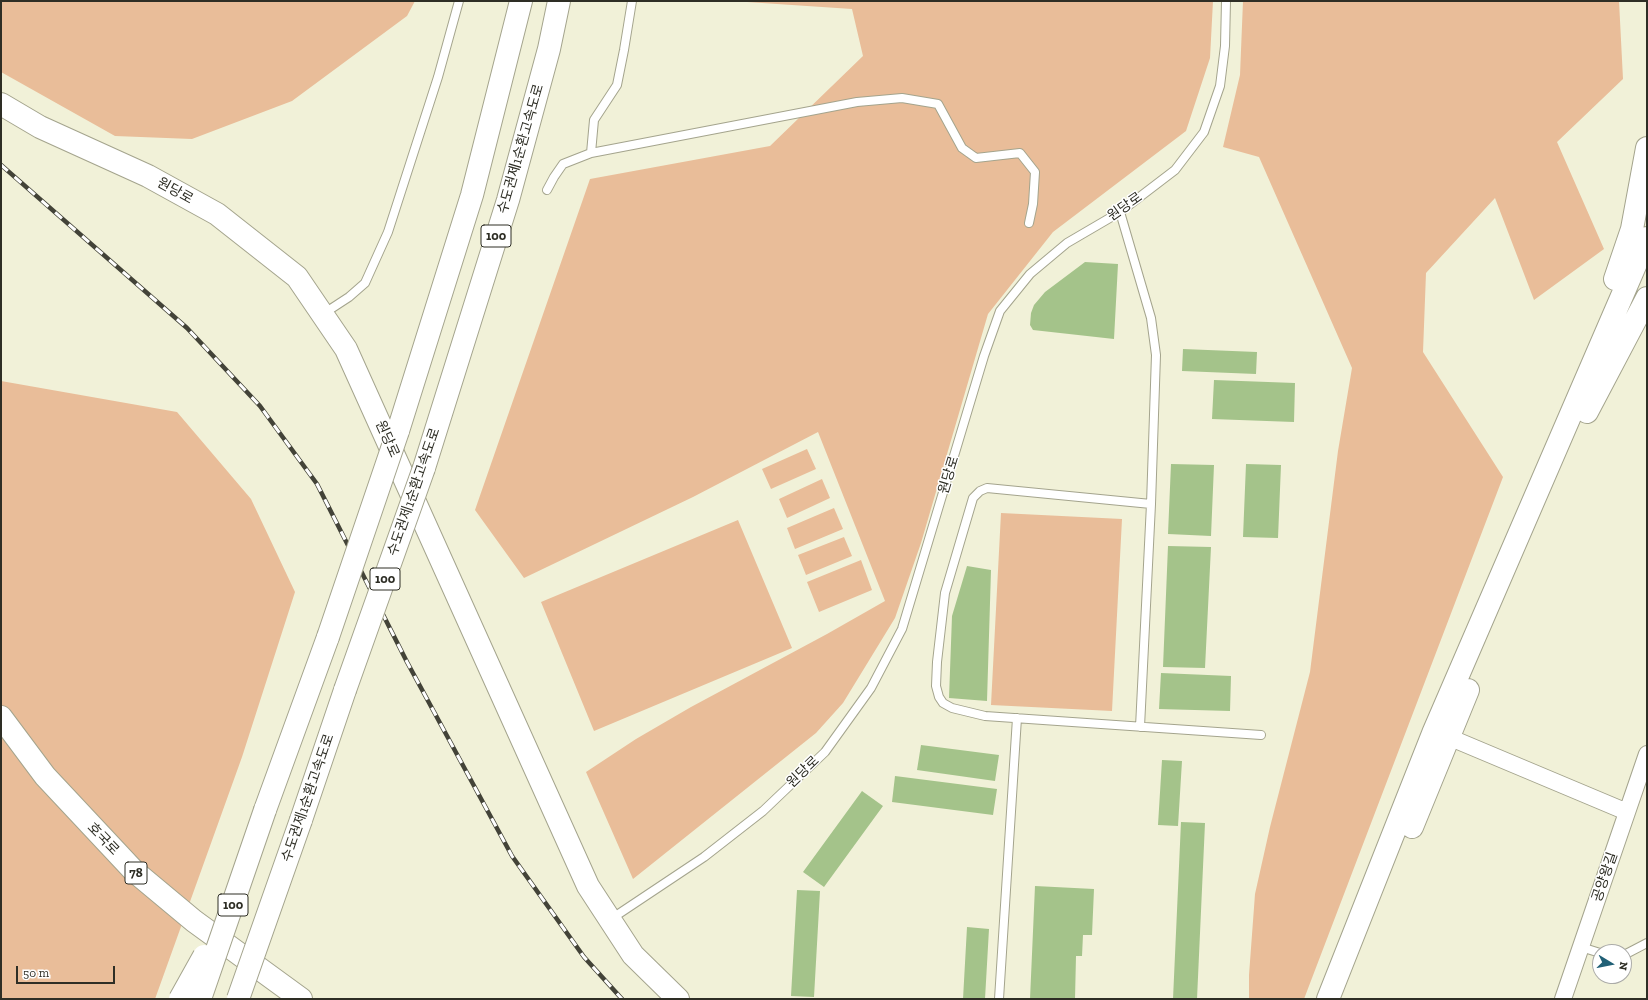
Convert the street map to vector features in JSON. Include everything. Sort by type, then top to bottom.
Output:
[{"type":"main road","name":"100","points":[[200,999],[265,810],[328,637],[398,431],[472,195],[521,1]]},
{"type":"main road","name":"수도권제1순환고속도로","points":[[238,999],[424,468],[508,200],[549,49],[559,1]]},
{"type":"main road","name":"원당로","points":[[1,104],[40,127],[148,176],[217,214],[297,276],[346,349],[588,886],[632,955],[678,999]]},
{"type":"main road","points":[[1563,447],[1632,229],[1647,148]]},
{"type":"main road","points":[[1328,999],[1563,447],[1647,238]]},
{"type":"main road","points":[[1563,447],[1647,261]]},
{"type":"main road","points":[[1563,447],[1647,298]]},
{"type":"main road","name":"호국로","points":[[4,728],[34,782],[80,834],[123,879],[284,999]]},
{"type":"main road","name":"호국로","points":[[4,728],[45,776],[134,871],[194,922],[301,999]]},
{"type":"main road","points":[[1343,999],[1441,734]]},
{"type":"main road","points":[[180,999],[235,898]]},
{"type":"main road","points":[[247,999],[257,943]]},
{"type":"street","points":[[1441,734],[1627,812]]},
{"type":"street","name":"공양왕길","points":[[1562,999],[1581,948],[1647,754]]},
{"type":"lane","points":[[323,314],[349,297],[365,283],[388,232],[438,77],[459,1]]},
{"type":"lane","points":[[591,153],[594,120],[617,85],[632,1]]},
{"type":"lane","name":"원당로","points":[[610,919],[704,857],[763,811],[825,752],[871,688],[902,629],[984,356],[1000,310],[1030,274],[1067,243],[1120,212],[1175,170],[1204,132],[1220,86],[1225,46],[1226,1]]},
{"type":"lane","points":[[547,190],[563,164],[591,153],[857,102],[902,98],[938,104],[962,148],[976,158],[1020,153],[1035,172],[1033,204],[1029,224]]},
{"type":"lane","points":[[1120,212],[1151,318],[1156,355],[1151,504],[1140,727]]},
{"type":"lane","points":[[1151,504],[987,488],[980,491],[973,498],[945,593],[936,686],[939,697],[943,703],[952,708],[985,716],[1261,735]]},
{"type":"lane","points":[[999,999],[1017,718]]},
{"type":"lane","points":[[1632,951],[1647,943]]},
{"type":"lane","points":[[1581,948],[1592,951]]},
{"type":"shaded area","points":[[1,1],[415,1],[407,16],[292,101],[192,139],[115,136],[1,72]]},
{"type":"shaded area","points":[[732,1],[1213,1],[1210,58],[1186,131],[1053,232],[988,314],[921,543],[895,618],[843,703],[816,733],[633,879],[586,772],[636,739],[691,707],[885,601],[818,432],[693,497],[524,578],[475,510],[590,179],[770,146],[863,56],[852,9]]},
{"type":"shaded area","points":[[1243,1],[1619,1],[1623,79],[1557,142],[1604,249],[1534,300],[1495,198],[1426,273],[1423,352],[1503,477],[1304,999],[1249,999],[1249,975],[1255,894],[1270,827],[1310,672],[1338,451],[1352,368],[1259,157],[1223,147],[1240,75]]},
{"type":"shaded area","points":[[1,381],[177,412],[251,499],[295,592],[242,757],[155,999],[1,999]]},
{"type":"shaded area","points":[[807,449],[816,469],[771,489],[762,469]]},
{"type":"shaded area","points":[[822,479],[830,498],[787,518],[779,499]]},
{"type":"shaded area","points":[[834,508],[843,529],[795,549],[787,528]]},
{"type":"shaded area","points":[[1001,513],[1122,519],[1112,711],[991,705]]},
{"type":"shaded area","points":[[738,520],[792,648],[594,731],[541,602]]},
{"type":"shaded area","points":[[844,537],[852,556],[806,575],[798,555]]},
{"type":"shaded area","points":[[861,560],[872,590],[819,612],[807,582]]},
{"type":"building","points":[[1085,262],[1118,264],[1114,339],[1033,330],[1030,325],[1031,313],[1034,305],[1045,292]]},
{"type":"building","points":[[1183,349],[1257,352],[1256,374],[1182,371]]},
{"type":"building","points":[[1214,380],[1295,383],[1294,422],[1212,419]]},
{"type":"building","points":[[1171,464],[1214,465],[1211,536],[1168,534]]},
{"type":"building","points":[[1246,464],[1281,465],[1278,538],[1243,537]]},
{"type":"building","points":[[1168,546],[1211,547],[1205,668],[1163,667]]},
{"type":"building","points":[[967,566],[991,570],[987,701],[949,698],[952,616]]},
{"type":"building","points":[[1161,673],[1231,676],[1230,711],[1159,709]]},
{"type":"building","points":[[921,745],[999,755],[995,781],[917,770]]},
{"type":"building","points":[[1162,760],[1182,761],[1178,826],[1158,825]]},
{"type":"building","points":[[895,776],[997,789],[993,815],[892,802]]},
{"type":"building","points":[[862,791],[883,806],[824,887],[803,872]]},
{"type":"building","points":[[1181,822],[1205,823],[1197,999],[1173,999]]},
{"type":"building","points":[[1035,886],[1094,889],[1092,935],[1083,935],[1082,956],[1076,956],[1075,999],[1030,999]]},
{"type":"building","points":[[797,890],[820,891],[814,997],[791,996]]},
{"type":"building","points":[[967,927],[989,929],[985,999],[963,999]]},
{"type":"railway","points":[[1,165],[187,328],[260,406],[317,484],[407,662],[512,856],[584,957],[622,999]]}]
